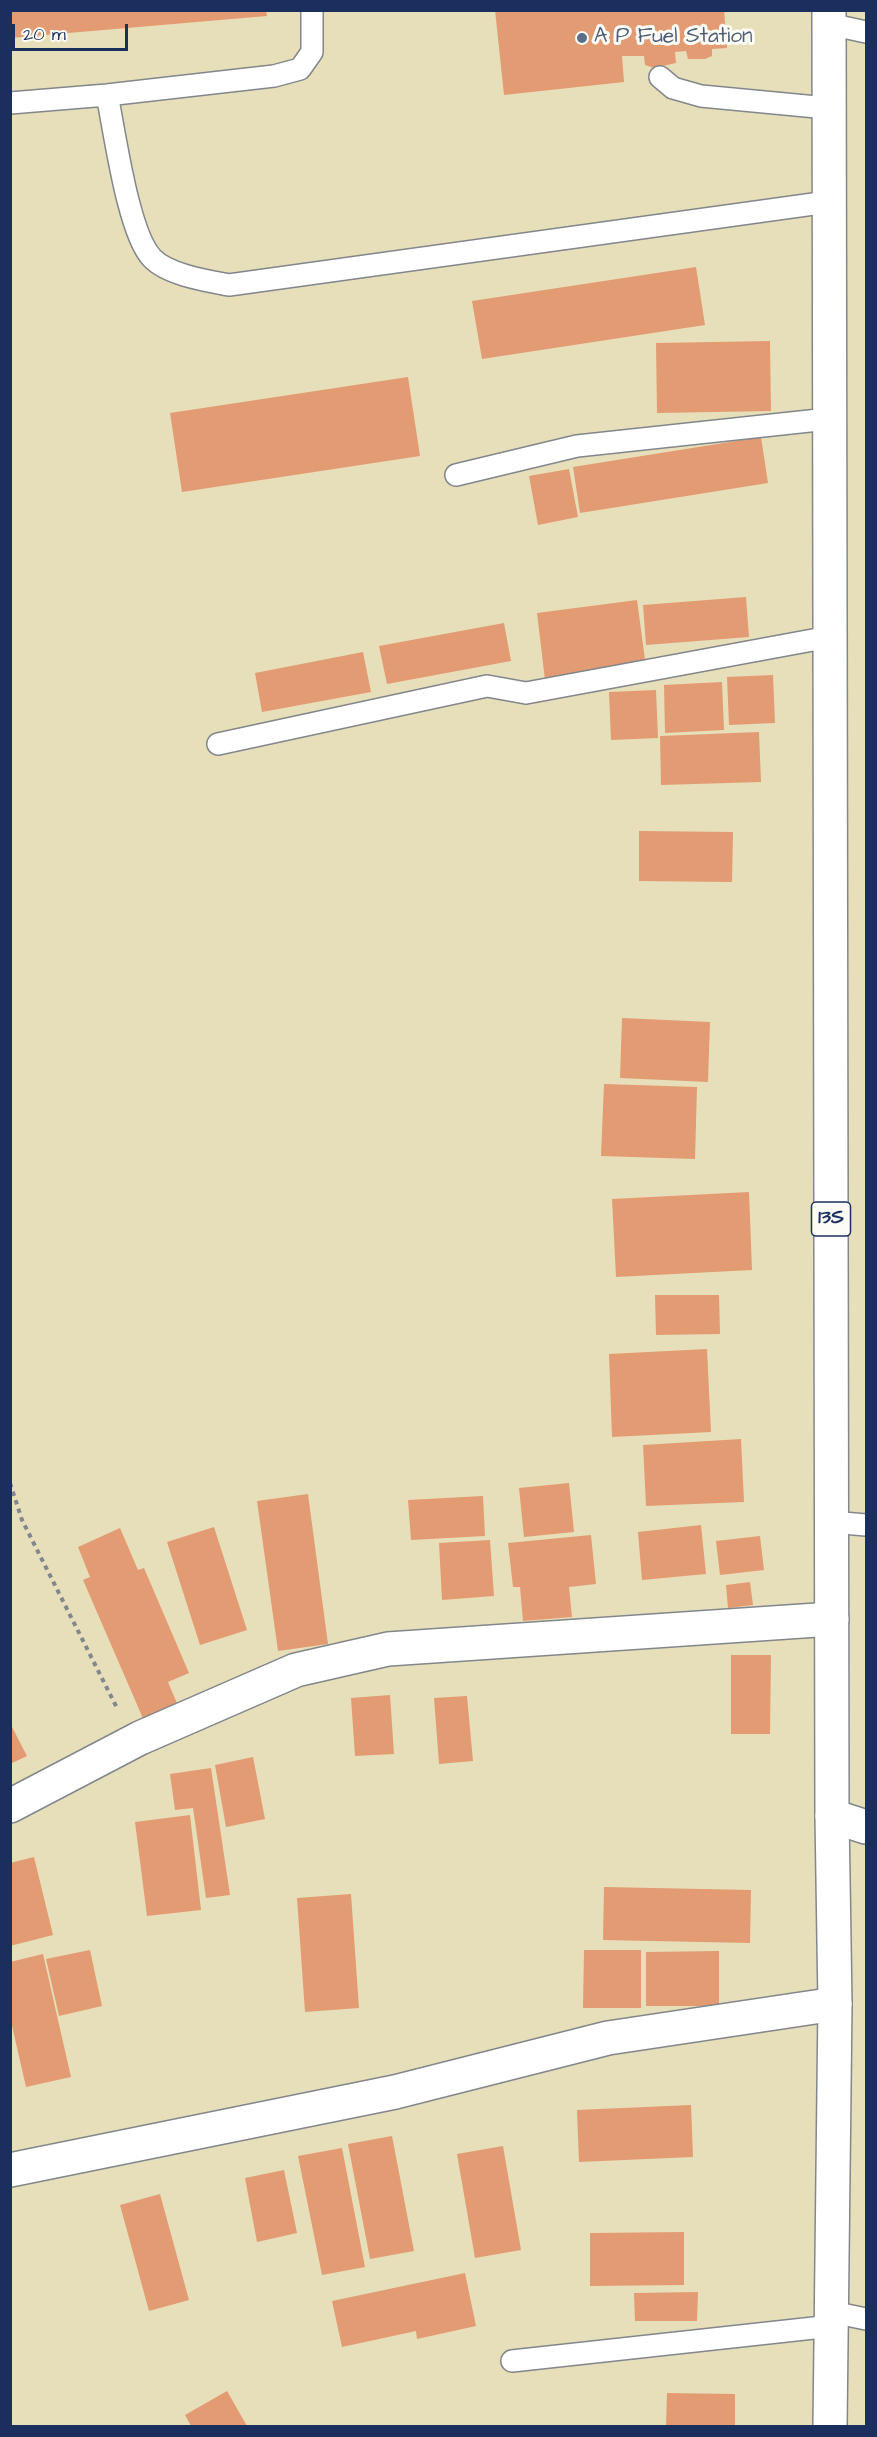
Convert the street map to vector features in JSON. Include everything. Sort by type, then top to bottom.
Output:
[{"type":"main road","name":"13S","points":[[829,17],[827,108],[831,1522],[835,2004],[831,2427]]},
{"type":"main road","points":[[10,1806],[134,1742],[296,1670],[388,1649],[832,1619]]},
{"type":"main road","points":[[832,1816],[867,1827]]},
{"type":"main road","points":[[10,2170],[395,2092],[608,2038],[835,2004]]},
{"type":"lane","points":[[10,103],[107,95],[274,76],[300,69],[312,52],[312,10]]},
{"type":"lane","points":[[829,17],[867,32]]},
{"type":"lane","points":[[660,77],[673,88],[701,96],[827,108]]},
{"type":"lane","points":[[107,95],[136,234],[153,260],[191,279],[230,285],[828,202]]},
{"type":"lane","points":[[456,475],[578,446],[828,419]]},
{"type":"lane","points":[[218,744],[487,686],[526,693],[829,637]]},
{"type":"lane","points":[[831,1522],[867,1525]]},
{"type":"lane","points":[[512,2361],[832,2319],[867,2319]]},
{"type":"path","points":[[10,1483],[22,1520],[134,1742]]},
{"type":"building","points":[[10,10],[266,10],[267,16],[10,38]]},
{"type":"building","points":[[495,10],[724,10],[727,48],[712,49],[712,56],[705,59],[688,59],[686,51],[675,52],[676,63],[654,68],[645,65],[644,56],[622,56],[624,82],[504,95]]},
{"type":"building","points":[[696,267],[705,325],[482,359],[472,301]]},
{"type":"building","points":[[770,341],[771,411],[657,413],[656,343]]},
{"type":"building","points":[[408,377],[420,456],[182,492],[170,413]]},
{"type":"building","points":[[761,437],[768,483],[580,513],[573,467]]},
{"type":"building","points":[[569,469],[578,517],[538,525],[529,476]]},
{"type":"building","points":[[746,597],[749,637],[646,645],[643,605]]},
{"type":"building","points":[[637,600],[646,667],[545,680],[537,613]]},
{"type":"building","points":[[504,623],[511,661],[387,684],[379,646]]},
{"type":"building","points":[[363,652],[371,692],[262,712],[255,673]]},
{"type":"building","points":[[773,675],[775,723],[729,725],[727,677]]},
{"type":"building","points":[[722,682],[724,730],[665,733],[664,685]]},
{"type":"building","points":[[656,690],[658,738],[611,740],[609,692]]},
{"type":"building","points":[[759,732],[761,782],[661,785],[660,736]]},
{"type":"building","points":[[639,831],[733,832],[732,882],[639,881]]},
{"type":"building","points":[[622,1018],[710,1022],[708,1082],[620,1078]]},
{"type":"building","points":[[604,1084],[697,1087],[695,1159],[601,1156]]},
{"type":"building","points":[[749,1192],[752,1270],[616,1277],[612,1199]]},
{"type":"building","points":[[655,1295],[719,1295],[720,1334],[656,1335]]},
{"type":"building","points":[[707,1349],[711,1432],[612,1437],[609,1354]]},
{"type":"building","points":[[741,1439],[744,1502],[646,1506],[643,1445]]},
{"type":"building","points":[[569,1483],[574,1532],[524,1537],[519,1488]]},
{"type":"building","points":[[308,1494],[328,1644],[278,1651],[257,1501]]},
{"type":"building","points":[[483,1496],[485,1536],[411,1540],[408,1500]]},
{"type":"building","points":[[701,1525],[706,1574],[642,1580],[638,1532]]},
{"type":"building","points":[[214,1527],[247,1630],[200,1645],[167,1542]]},
{"type":"building","points":[[120,1528],[138,1570],[144,1568],[189,1673],[168,1682],[179,1708],[145,1723],[83,1580],[90,1577],[78,1547]]},
{"type":"building","points":[[591,1535],[596,1584],[569,1587],[572,1617],[523,1621],[520,1587],[513,1587],[508,1543]]},
{"type":"building","points":[[760,1536],[764,1570],[720,1575],[716,1541]]},
{"type":"building","points":[[490,1540],[494,1596],[442,1600],[439,1543]]},
{"type":"building","points":[[750,1582],[753,1605],[728,1608],[726,1585]]},
{"type":"building","points":[[731,1655],[771,1655],[770,1734],[731,1734]]},
{"type":"building","points":[[390,1695],[394,1754],[355,1756],[351,1698]]},
{"type":"building","points":[[467,1696],[473,1761],[439,1764],[434,1698]]},
{"type":"building","points":[[10,1723],[27,1756],[10,1764]]},
{"type":"building","points":[[253,1757],[265,1819],[226,1827],[215,1765]]},
{"type":"building","points":[[211,1768],[230,1895],[206,1898],[193,1808],[175,1810],[170,1774]]},
{"type":"building","points":[[190,1815],[201,1910],[147,1916],[135,1822]]},
{"type":"building","points":[[34,1857],[53,1935],[10,1946],[10,1863]]},
{"type":"building","points":[[604,1887],[751,1890],[750,1943],[603,1940]]},
{"type":"building","points":[[351,1894],[359,2008],[305,2012],[297,1898]]},
{"type":"building","points":[[90,1950],[102,2006],[59,2016],[46,1959]]},
{"type":"building","points":[[584,1950],[641,1950],[641,2008],[583,2008]]},
{"type":"building","points":[[719,1951],[719,2006],[646,2006],[646,1952]]},
{"type":"building","points":[[43,1954],[71,2077],[26,2087],[10,2017],[10,1962]]},
{"type":"building","points":[[691,2105],[693,2157],[579,2162],[577,2110]]},
{"type":"building","points":[[392,2136],[414,2251],[370,2259],[348,2144]]},
{"type":"building","points":[[503,2146],[521,2250],[475,2258],[457,2154]]},
{"type":"building","points":[[342,2148],[365,2267],[322,2275],[298,2156]]},
{"type":"building","points":[[284,2170],[297,2233],[257,2242],[245,2178]]},
{"type":"building","points":[[160,2194],[189,2300],[149,2311],[120,2205]]},
{"type":"building","points":[[684,2232],[684,2285],[590,2286],[590,2233]]},
{"type":"building","points":[[465,2273],[476,2326],[417,2339],[416,2331],[342,2347],[332,2301]]},
{"type":"building","points":[[698,2292],[697,2321],[635,2321],[634,2293]]},
{"type":"building","points":[[227,2391],[247,2426],[191,2426],[185,2415]]},
{"type":"building","points":[[667,2393],[735,2394],[735,2426],[666,2426]]},
{"type":"place","name":"A P Fuel Station","points":[[582,38]]}]
